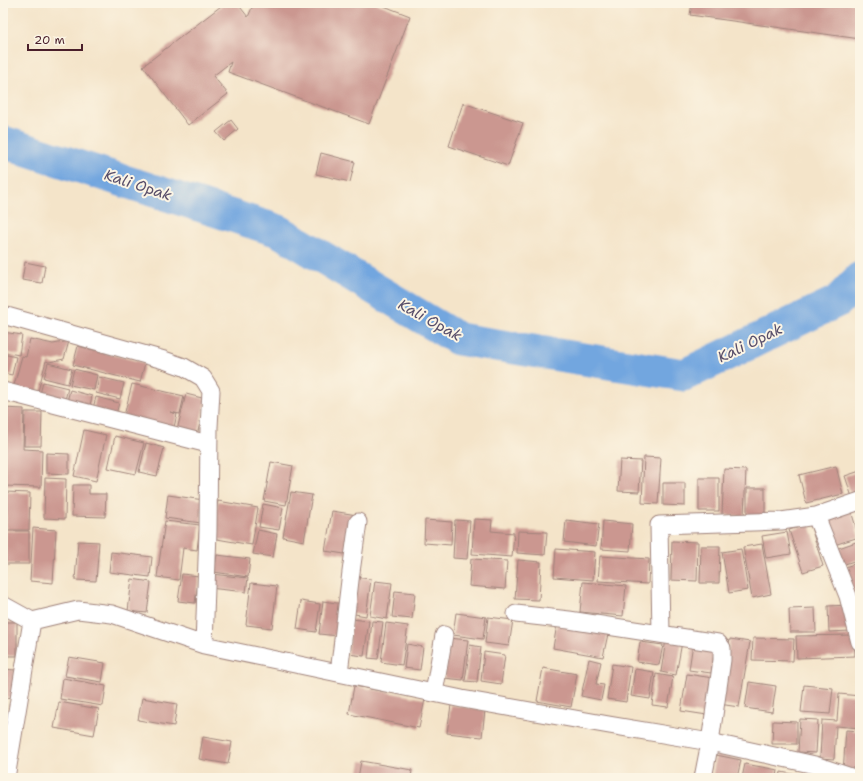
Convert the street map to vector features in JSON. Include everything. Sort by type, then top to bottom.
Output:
[{"type":"street","points":[[3,315],[164,360],[184,367],[203,378],[211,391],[208,444],[208,531],[204,645]]},
{"type":"street","points":[[3,391],[208,444]]},
{"type":"street","points":[[661,634],[659,525],[781,521],[816,516],[860,501]]},
{"type":"street","points":[[816,516],[848,596],[859,635]]},
{"type":"street","points":[[339,673],[358,522]]},
{"type":"street","points":[[3,605],[32,621],[78,610],[112,614],[204,645],[434,693],[710,742],[815,765],[854,778]]},
{"type":"street","points":[[516,614],[568,620],[714,641],[718,643],[722,648],[722,660],[710,742],[702,778]]},
{"type":"street","points":[[6,778],[32,621]]},
{"type":"street","points":[[434,693],[444,634]]},
{"type":"building","points":[[225,3],[237,3],[248,17],[254,3],[376,3],[410,16],[369,124],[228,72],[231,62],[213,76],[228,94],[188,125],[143,66]]},
{"type":"building","points":[[692,3],[860,3],[860,39],[690,15]]},
{"type":"building","points":[[463,103],[523,123],[508,166],[449,146]]},
{"type":"building","points":[[231,120],[238,129],[224,141],[216,132]]},
{"type":"building","points":[[321,153],[355,162],[350,182],[316,174]]},
{"type":"building","points":[[25,262],[45,266],[42,283],[22,280]]},
{"type":"building","points":[[3,332],[22,335],[19,355],[3,352]]},
{"type":"building","points":[[30,339],[53,344],[69,341],[64,359],[49,362],[46,361],[37,395],[13,389],[22,356],[26,357]]},
{"type":"building","points":[[78,346],[145,363],[140,382],[73,365]]},
{"type":"building","points":[[3,354],[16,357],[12,375],[3,373]]},
{"type":"building","points":[[48,363],[72,369],[68,384],[44,378]]},
{"type":"building","points":[[74,369],[97,375],[94,390],[70,385]]},
{"type":"building","points":[[99,377],[124,383],[120,399],[96,393]]},
{"type":"building","points":[[43,382],[68,388],[64,404],[39,398]]},
{"type":"building","points":[[132,384],[184,396],[180,414],[170,412],[177,414],[173,432],[123,420]]},
{"type":"building","points":[[70,390],[92,396],[89,410],[66,405]]},
{"type":"building","points":[[186,394],[206,399],[197,435],[177,430]]},
{"type":"building","points":[[96,397],[119,403],[115,418],[92,412]]},
{"type":"building","points":[[3,408],[24,409],[23,449],[42,450],[41,487],[3,486]]},
{"type":"building","points":[[25,412],[42,412],[41,446],[24,446]]},
{"type":"building","points":[[84,430],[106,435],[96,481],[74,476]]},
{"type":"building","points":[[115,436],[144,443],[136,474],[108,468]]},
{"type":"building","points":[[146,443],[164,448],[157,476],[139,472]]},
{"type":"building","points":[[46,453],[69,454],[69,474],[46,473]]},
{"type":"building","points":[[644,457],[661,458],[658,504],[642,503]]},
{"type":"building","points":[[620,460],[641,461],[639,492],[618,491]]},
{"type":"building","points":[[271,462],[293,466],[286,505],[264,501]]},
{"type":"building","points":[[836,466],[843,494],[806,503],[799,475]]},
{"type":"building","points":[[724,469],[746,470],[744,516],[722,515]]},
{"type":"building","points":[[860,471],[860,494],[852,497],[845,476]]},
{"type":"building","points":[[45,478],[66,479],[65,519],[44,518]]},
{"type":"building","points":[[699,478],[719,478],[719,511],[699,511]]},
{"type":"building","points":[[663,483],[685,483],[685,506],[663,505]]},
{"type":"building","points":[[73,485],[89,485],[89,494],[106,494],[105,517],[72,516]]},
{"type":"building","points":[[747,488],[765,488],[765,517],[747,517]]},
{"type":"building","points":[[6,492],[30,493],[29,530],[6,530]]},
{"type":"building","points":[[291,492],[312,495],[304,541],[283,537]]},
{"type":"building","points":[[168,495],[204,500],[201,523],[165,518]]},
{"type":"building","points":[[218,501],[258,508],[252,545],[211,538]]},
{"type":"building","points":[[263,504],[283,508],[279,530],[259,527]]},
{"type":"building","points":[[332,511],[357,515],[351,555],[325,551]]},
{"type":"building","points":[[851,511],[859,537],[831,546],[822,520]]},
{"type":"building","points":[[474,519],[492,520],[491,531],[514,533],[512,557],[472,554]]},
{"type":"building","points":[[425,520],[452,522],[451,545],[424,543]]},
{"type":"building","points":[[455,520],[470,521],[467,559],[453,558]]},
{"type":"building","points":[[566,520],[599,524],[596,546],[564,542]]},
{"type":"building","points":[[165,521],[200,525],[197,550],[183,548],[179,580],[157,577]]},
{"type":"building","points":[[603,521],[632,524],[630,551],[601,549]]},
{"type":"building","points":[[810,524],[823,566],[803,572],[789,530]]},
{"type":"building","points":[[33,528],[56,530],[53,583],[30,581]]},
{"type":"building","points":[[258,530],[277,534],[273,557],[253,554]]},
{"type":"building","points":[[6,531],[29,531],[29,564],[5,564]]},
{"type":"building","points":[[518,531],[547,532],[545,555],[517,553]]},
{"type":"building","points":[[787,532],[791,554],[766,558],[762,536]]},
{"type":"building","points":[[78,541],[99,542],[96,581],[75,580]]},
{"type":"building","points":[[672,541],[698,542],[697,581],[671,580]]},
{"type":"building","points":[[859,541],[860,559],[839,566],[833,550]]},
{"type":"building","points":[[762,544],[771,594],[752,598],[743,547]]},
{"type":"building","points":[[701,546],[720,546],[719,583],[700,583]]},
{"type":"building","points":[[556,549],[595,552],[593,580],[554,577]]},
{"type":"building","points":[[741,549],[748,590],[729,593],[722,552]]},
{"type":"building","points":[[111,552],[152,557],[150,577],[109,572]]},
{"type":"building","points":[[217,555],[250,559],[248,577],[214,572]]},
{"type":"building","points":[[600,556],[649,559],[648,584],[598,581]]},
{"type":"building","points":[[471,559],[507,561],[505,589],[469,586]]},
{"type":"building","points":[[518,560],[541,562],[539,600],[515,599]]},
{"type":"building","points":[[860,562],[860,593],[855,595],[845,567]]},
{"type":"building","points":[[182,574],[199,576],[195,603],[178,601]]},
{"type":"building","points":[[211,574],[248,578],[246,592],[209,588]]},
{"type":"building","points":[[353,577],[371,579],[366,616],[349,613]]},
{"type":"building","points":[[132,579],[151,582],[147,613],[128,611]]},
{"type":"building","points":[[375,581],[392,583],[387,619],[370,616]]},
{"type":"building","points":[[583,582],[626,586],[623,616],[580,612]]},
{"type":"building","points":[[251,583],[277,586],[272,628],[246,625]]},
{"type":"building","points":[[395,591],[415,593],[412,619],[392,617]]},
{"type":"building","points":[[301,601],[320,604],[316,632],[297,629]]},
{"type":"building","points":[[323,601],[343,604],[339,636],[319,634]]},
{"type":"building","points":[[849,605],[850,631],[829,632],[828,606]]},
{"type":"building","points":[[815,608],[816,632],[790,632],[789,609]]},
{"type":"building","points":[[456,613],[486,617],[483,639],[453,635]]},
{"type":"building","points":[[488,617],[513,620],[509,646],[485,643]]},
{"type":"building","points":[[352,619],[369,621],[364,656],[348,654]]},
{"type":"building","points":[[372,621],[383,622],[378,659],[368,658]]},
{"type":"building","points":[[3,622],[17,622],[17,656],[3,656]]},
{"type":"building","points":[[386,623],[408,626],[402,665],[381,662]]},
{"type":"building","points":[[557,624],[608,634],[603,657],[553,648]]},
{"type":"building","points":[[854,635],[855,656],[797,658],[796,636]]},
{"type":"building","points":[[449,638],[468,640],[463,680],[444,678]]},
{"type":"building","points":[[753,638],[794,639],[793,661],[752,660]]},
{"type":"building","points":[[666,639],[682,642],[676,675],[661,672]]},
{"type":"building","points":[[730,639],[750,642],[739,707],[719,704]]},
{"type":"building","points":[[640,642],[663,645],[659,665],[637,662]]},
{"type":"building","points":[[693,643],[715,646],[711,673],[689,670]]},
{"type":"building","points":[[407,644],[423,647],[420,670],[404,668]]},
{"type":"building","points":[[470,645],[481,647],[477,682],[465,681]]},
{"type":"building","points":[[484,652],[505,655],[501,684],[481,681]]},
{"type":"building","points":[[69,657],[105,663],[102,682],[65,676]]},
{"type":"building","points":[[589,659],[601,662],[596,684],[604,685],[601,700],[581,696]]},
{"type":"building","points":[[612,664],[631,667],[626,702],[607,699]]},
{"type":"building","points":[[543,668],[577,674],[571,707],[537,701]]},
{"type":"building","points":[[3,669],[15,670],[14,698],[3,697]]},
{"type":"building","points":[[635,669],[654,672],[650,699],[631,696]]},
{"type":"building","points":[[656,674],[673,677],[668,707],[652,705]]},
{"type":"building","points":[[687,674],[713,678],[707,715],[681,711]]},
{"type":"building","points":[[63,678],[106,686],[103,706],[60,699]]},
{"type":"building","points":[[749,682],[776,686],[772,712],[745,708]]},
{"type":"building","points":[[804,685],[833,688],[830,714],[801,712]]},
{"type":"building","points":[[354,686],[425,699],[419,728],[349,714]]},
{"type":"building","points":[[839,694],[860,696],[860,728],[836,726],[834,759],[820,758],[822,720],[837,721]]},
{"type":"building","points":[[142,698],[177,704],[174,726],[138,720]]},
{"type":"building","points":[[59,702],[99,709],[94,735],[54,728]]},
{"type":"building","points":[[451,705],[485,710],[482,737],[447,733]]},
{"type":"building","points":[[800,719],[818,720],[816,753],[798,752]]},
{"type":"building","points":[[773,721],[797,722],[797,744],[772,744]]},
{"type":"building","points":[[846,730],[860,731],[860,773],[843,772]]},
{"type":"building","points":[[203,737],[232,742],[228,764],[199,759]]},
{"type":"building","points":[[716,755],[741,760],[737,778],[712,778]]},
{"type":"building","points":[[361,761],[412,770],[411,778],[358,778]]},
{"type":"building","points":[[745,764],[778,770],[777,778],[742,778]]},
{"type":"building","points":[[781,772],[803,776],[802,778],[780,778]]},
{"type":"waterway","name":"Kali Opak","points":[[3,142],[279,231],[458,339],[684,375],[838,301],[860,278]]}]
